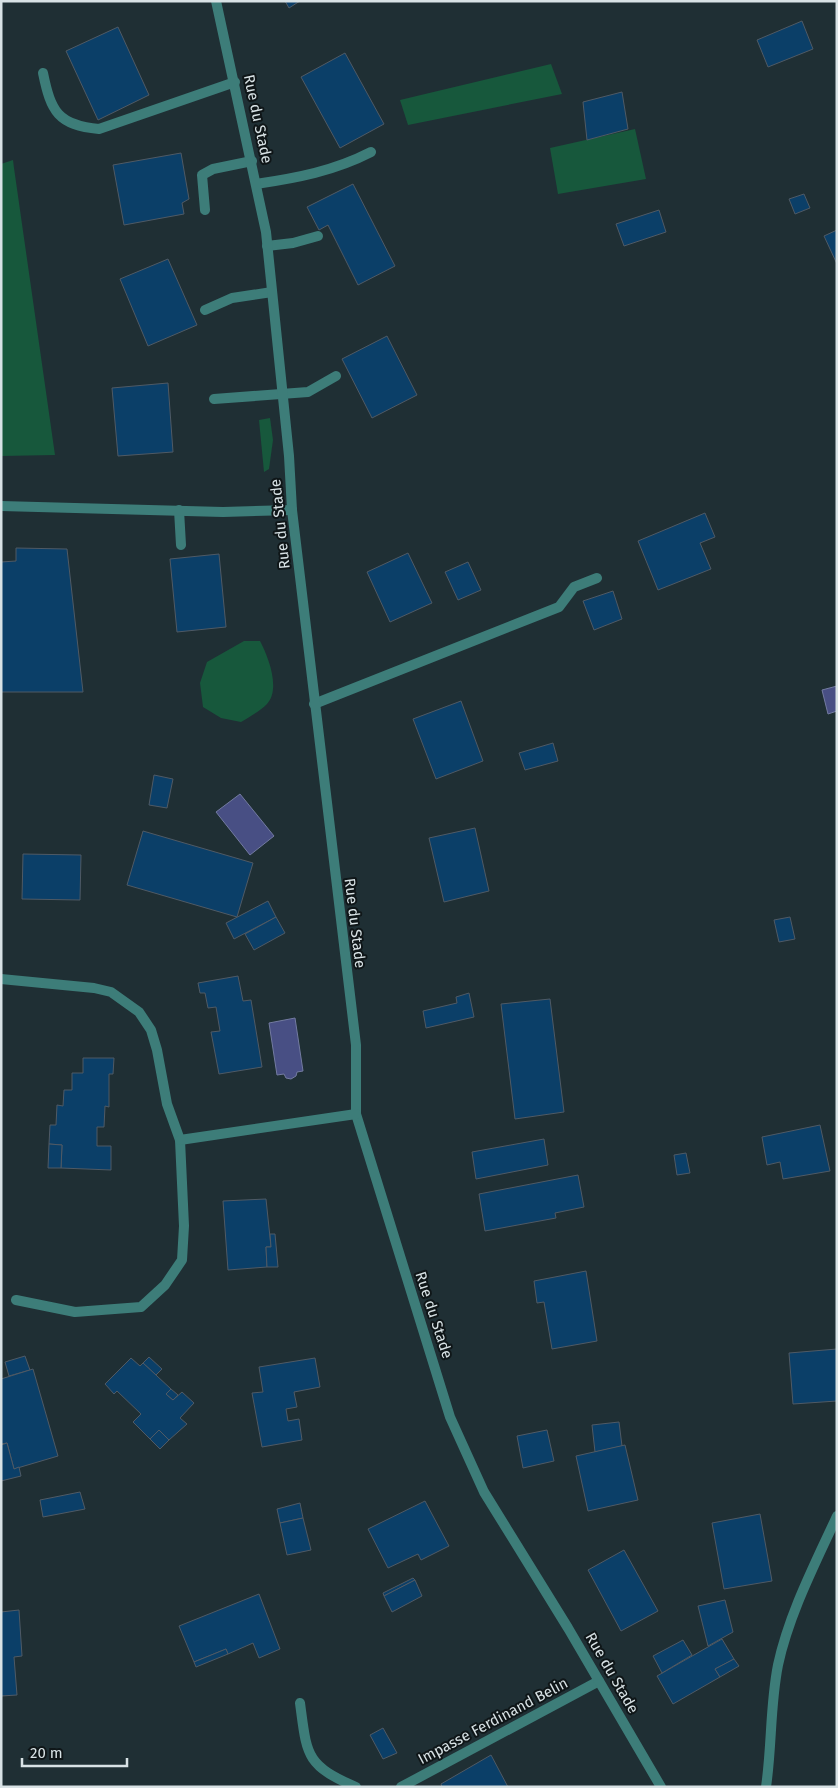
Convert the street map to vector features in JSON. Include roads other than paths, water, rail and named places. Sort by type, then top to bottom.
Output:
[{"type":"street","name":"Rue du Stade","points":[[216,1],[252,161],[267,246],[283,395],[292,510],[356,1045],[356,1114],[450,1417],[484,1492],[568,1628],[662,1787]]},
{"type":"street","points":[[43,73],[49,100],[56,112],[68,122],[82,128],[99,129],[235,82]]},
{"type":"street","points":[[256,184],[324,172],[346,165],[371,152]]},
{"type":"street","points":[[205,210],[202,175],[213,169],[252,161]]},
{"type":"street","points":[[267,246],[293,243],[318,236]]},
{"type":"street","points":[[205,310],[232,298],[272,292]]},
{"type":"street","points":[[214,399],[308,392],[336,376]]},
{"type":"street","points":[[1,506],[203,511],[292,510]]},
{"type":"street","points":[[179,510],[181,545]]},
{"type":"street","points":[[314,704],[559,607],[574,587],[597,578]]},
{"type":"street","points":[[1,980],[94,988],[111,992],[139,1012],[151,1030],[157,1050],[167,1104],[180,1140],[184,1226],[182,1260],[165,1285],[141,1307],[75,1312],[16,1300]]},
{"type":"street","points":[[180,1140],[356,1114]]},
{"type":"street","points":[[766,1787],[771,1751],[772,1699],[778,1664],[792,1620],[837,1516]]},
{"type":"street","name":"Impasse Ferdinand Belin","points":[[401,1787],[599,1681]]},
{"type":"street","points":[[300,1703],[305,1740],[314,1763],[334,1778],[356,1787]]},
{"type":"water","points":[[837,686],[837,711],[828,714],[822,690]]},
{"type":"water","points":[[240,794],[274,836],[250,855],[216,812]]},
{"type":"water","points":[[295,1018],[303,1071],[297,1072],[296,1076],[291,1079],[286,1078],[284,1074],[277,1075],[269,1023]]}]
